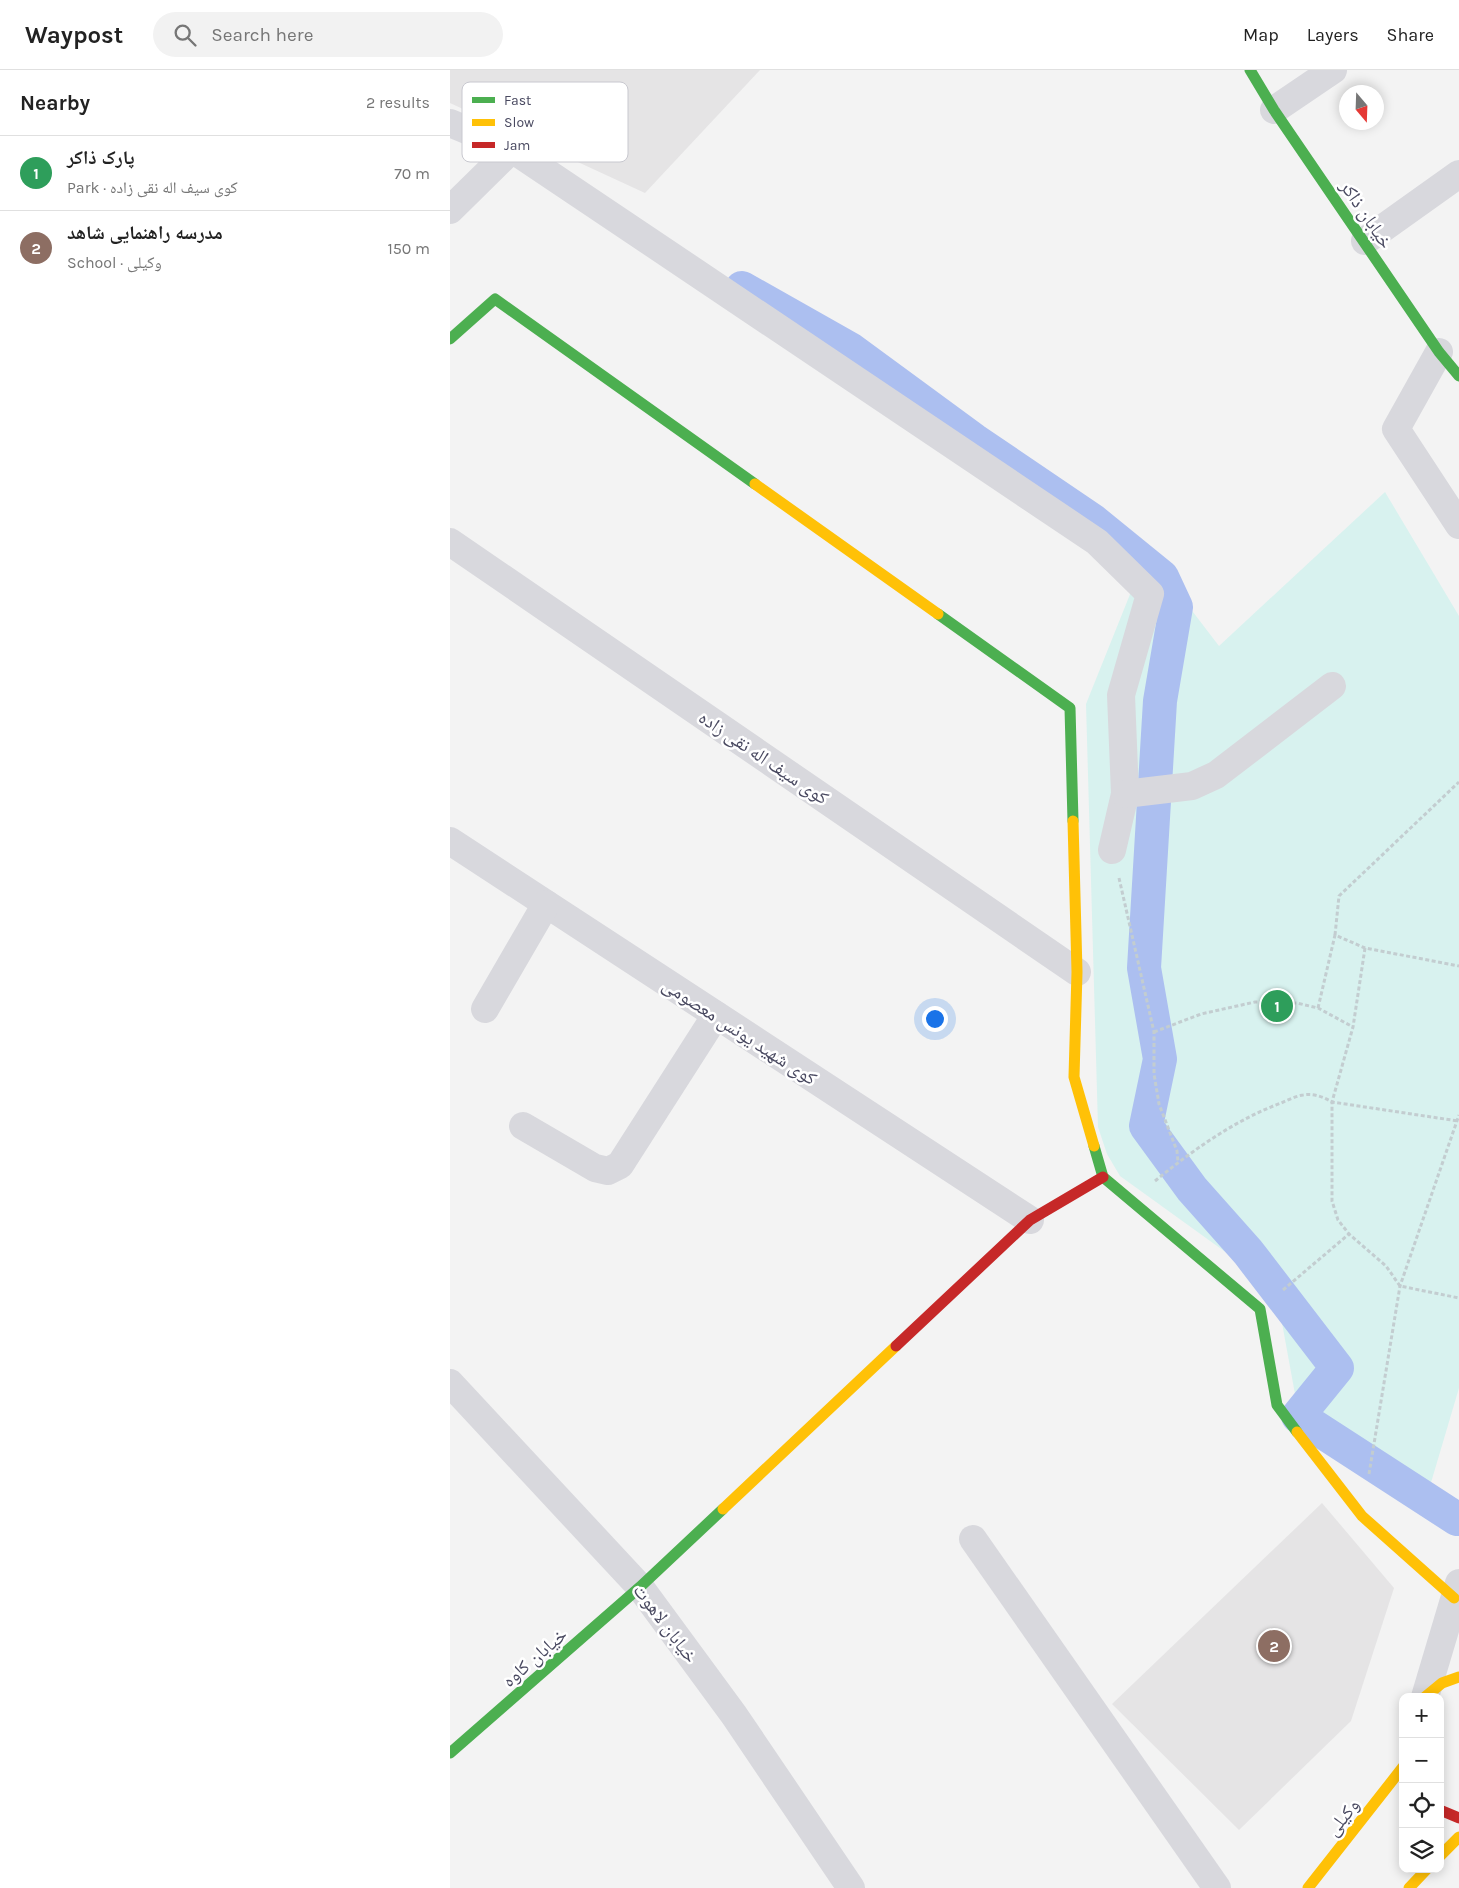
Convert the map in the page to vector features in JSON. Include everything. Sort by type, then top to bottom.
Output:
[{"type":"street","name":"خیابان ذاکر","points":[[1250,70],[1274,110],[1439,352],[1459,376]]},
{"type":"street","points":[[1274,110],[1333,70]]},
{"type":"street","points":[[450,123],[462,128]]},
{"type":"street","points":[[450,210],[499,162]]},
{"type":"street","points":[[531,162],[1097,542],[1150,594],[1121,695],[1125,794],[1112,850]]},
{"type":"street","points":[[1365,241],[1459,174]]},
{"type":"street","points":[[450,339],[495,299],[1070,708],[1077,972],[1074,1077],[1103,1177],[1260,1309],[1277,1405],[1362,1516],[1457,1590],[1426,1693]]},
{"type":"street","points":[[1439,352],[1396,429],[1459,524]]},
{"type":"street","name":"کوی سیف اله نقی زاده","points":[[450,542],[1077,972]]},
{"type":"street","points":[[1125,794],[1192,786],[1216,776],[1332,686]]},
{"type":"street","name":"کوی شهید یونس معصومی","points":[[450,841],[1030,1220]]},
{"type":"street","points":[[485,1009],[546,904]]},
{"type":"street","points":[[522,1126],[595,1168],[608,1171],[620,1165],[716,1015]]},
{"type":"street","name":"خیابان کاوه","points":[[450,1753],[640,1587],[1030,1220],[1103,1177]]},
{"type":"street","name":"خیابان لاهوت","points":[[450,1383],[640,1587],[734,1715],[850,1888]]},
{"type":"street","points":[[973,1539],[1217,1888]]},
{"type":"street","points":[[1430,1693],[1442,1683],[1459,1677]]},
{"type":"street","name":"وکیلی","points":[[1308,1888],[1399,1772]]},
{"type":"street","points":[[1444,1812],[1459,1818]]},
{"type":"street","points":[[1444,1852],[1459,1837]]},
{"type":"street","points":[[1409,1888],[1423,1873]]},
{"type":"path","points":[[1318,1008],[1335,935],[1339,896],[1459,782]]},
{"type":"path","points":[[1112,850],[1154,1032],[1154,1074],[1159,1104],[1177,1151],[1178,1162]]},
{"type":"path","points":[[1335,935],[1365,948],[1459,966]]},
{"type":"path","points":[[1365,948],[1353,1027],[1332,1102],[1332,1201],[1338,1220],[1349,1234],[1386,1266],[1400,1286],[1459,1298]]},
{"type":"path","points":[[1154,1032],[1200,1014],[1255,1002],[1297,1003],[1318,1008],[1353,1027]]},
{"type":"path","points":[[1132,1200],[1178,1162],[1239,1121],[1303,1095],[1321,1096],[1332,1102],[1458,1121]]},
{"type":"path","points":[[1362,1516],[1400,1286],[1459,1115]]},
{"type":"path","points":[[1260,1309],[1349,1234]]},
{"type":"shaded area","points":[[450,70],[760,70],[645,193],[578,162],[628,162],[628,82],[462,82],[462,109],[450,103]]},
{"type":"shaded area","points":[[1385,492],[1459,616],[1459,1388],[1422,1513],[1352,1470],[1297,1405],[1280,1312],[1260,1277],[1120,1176],[1107,1154],[1098,1127],[1086,704],[1147,552],[1219,646]]},
{"type":"shaded area","points":[[1322,1503],[1394,1588],[1351,1721],[1239,1830],[1112,1704]]},
{"type":"waterway","points":[[742,288],[850,349],[974,440],[1092,520],[1162,577],[1176,607],[1160,701],[1144,968],[1160,1059],[1146,1126],[1192,1189],[1248,1252],[1337,1368],[1298,1416],[1457,1519]]},
{"type":"traffic: fast","points":[[1250,70],[1274,110],[1439,352],[1459,376]]},
{"type":"traffic: fast","points":[[450,339],[495,299],[755,484]]},
{"type":"traffic: fast","points":[[938,614],[1070,708],[1073,821]]},
{"type":"traffic: fast","points":[[1094,1146],[1103,1177],[1260,1309],[1277,1405],[1297,1432]]},
{"type":"traffic: fast","points":[[450,1753],[640,1587],[723,1509]]},
{"type":"traffic: slow","points":[[755,484],[938,614]]},
{"type":"traffic: slow","points":[[1073,821],[1077,972],[1074,1077],[1094,1146]]},
{"type":"traffic: slow","points":[[723,1509],[896,1346]]},
{"type":"traffic: slow","points":[[1297,1432],[1362,1516],[1454,1598]]},
{"type":"traffic: slow","points":[[1430,1693],[1442,1683],[1459,1677]]},
{"type":"traffic: slow","points":[[1308,1888],[1399,1772]]},
{"type":"traffic: slow","points":[[1444,1852],[1459,1837]]},
{"type":"traffic: slow","points":[[1409,1888],[1423,1873]]},
{"type":"traffic: jam","points":[[896,1346],[1030,1220],[1103,1177]]},
{"type":"traffic: jam","points":[[1444,1812],[1459,1818]]},
{"type":"place","name":"پارک ذاکر","points":[[1277,1006]]},
{"type":"place","name":"مدرسه راهنمایی شاهد","points":[[1274,1646]]}]
